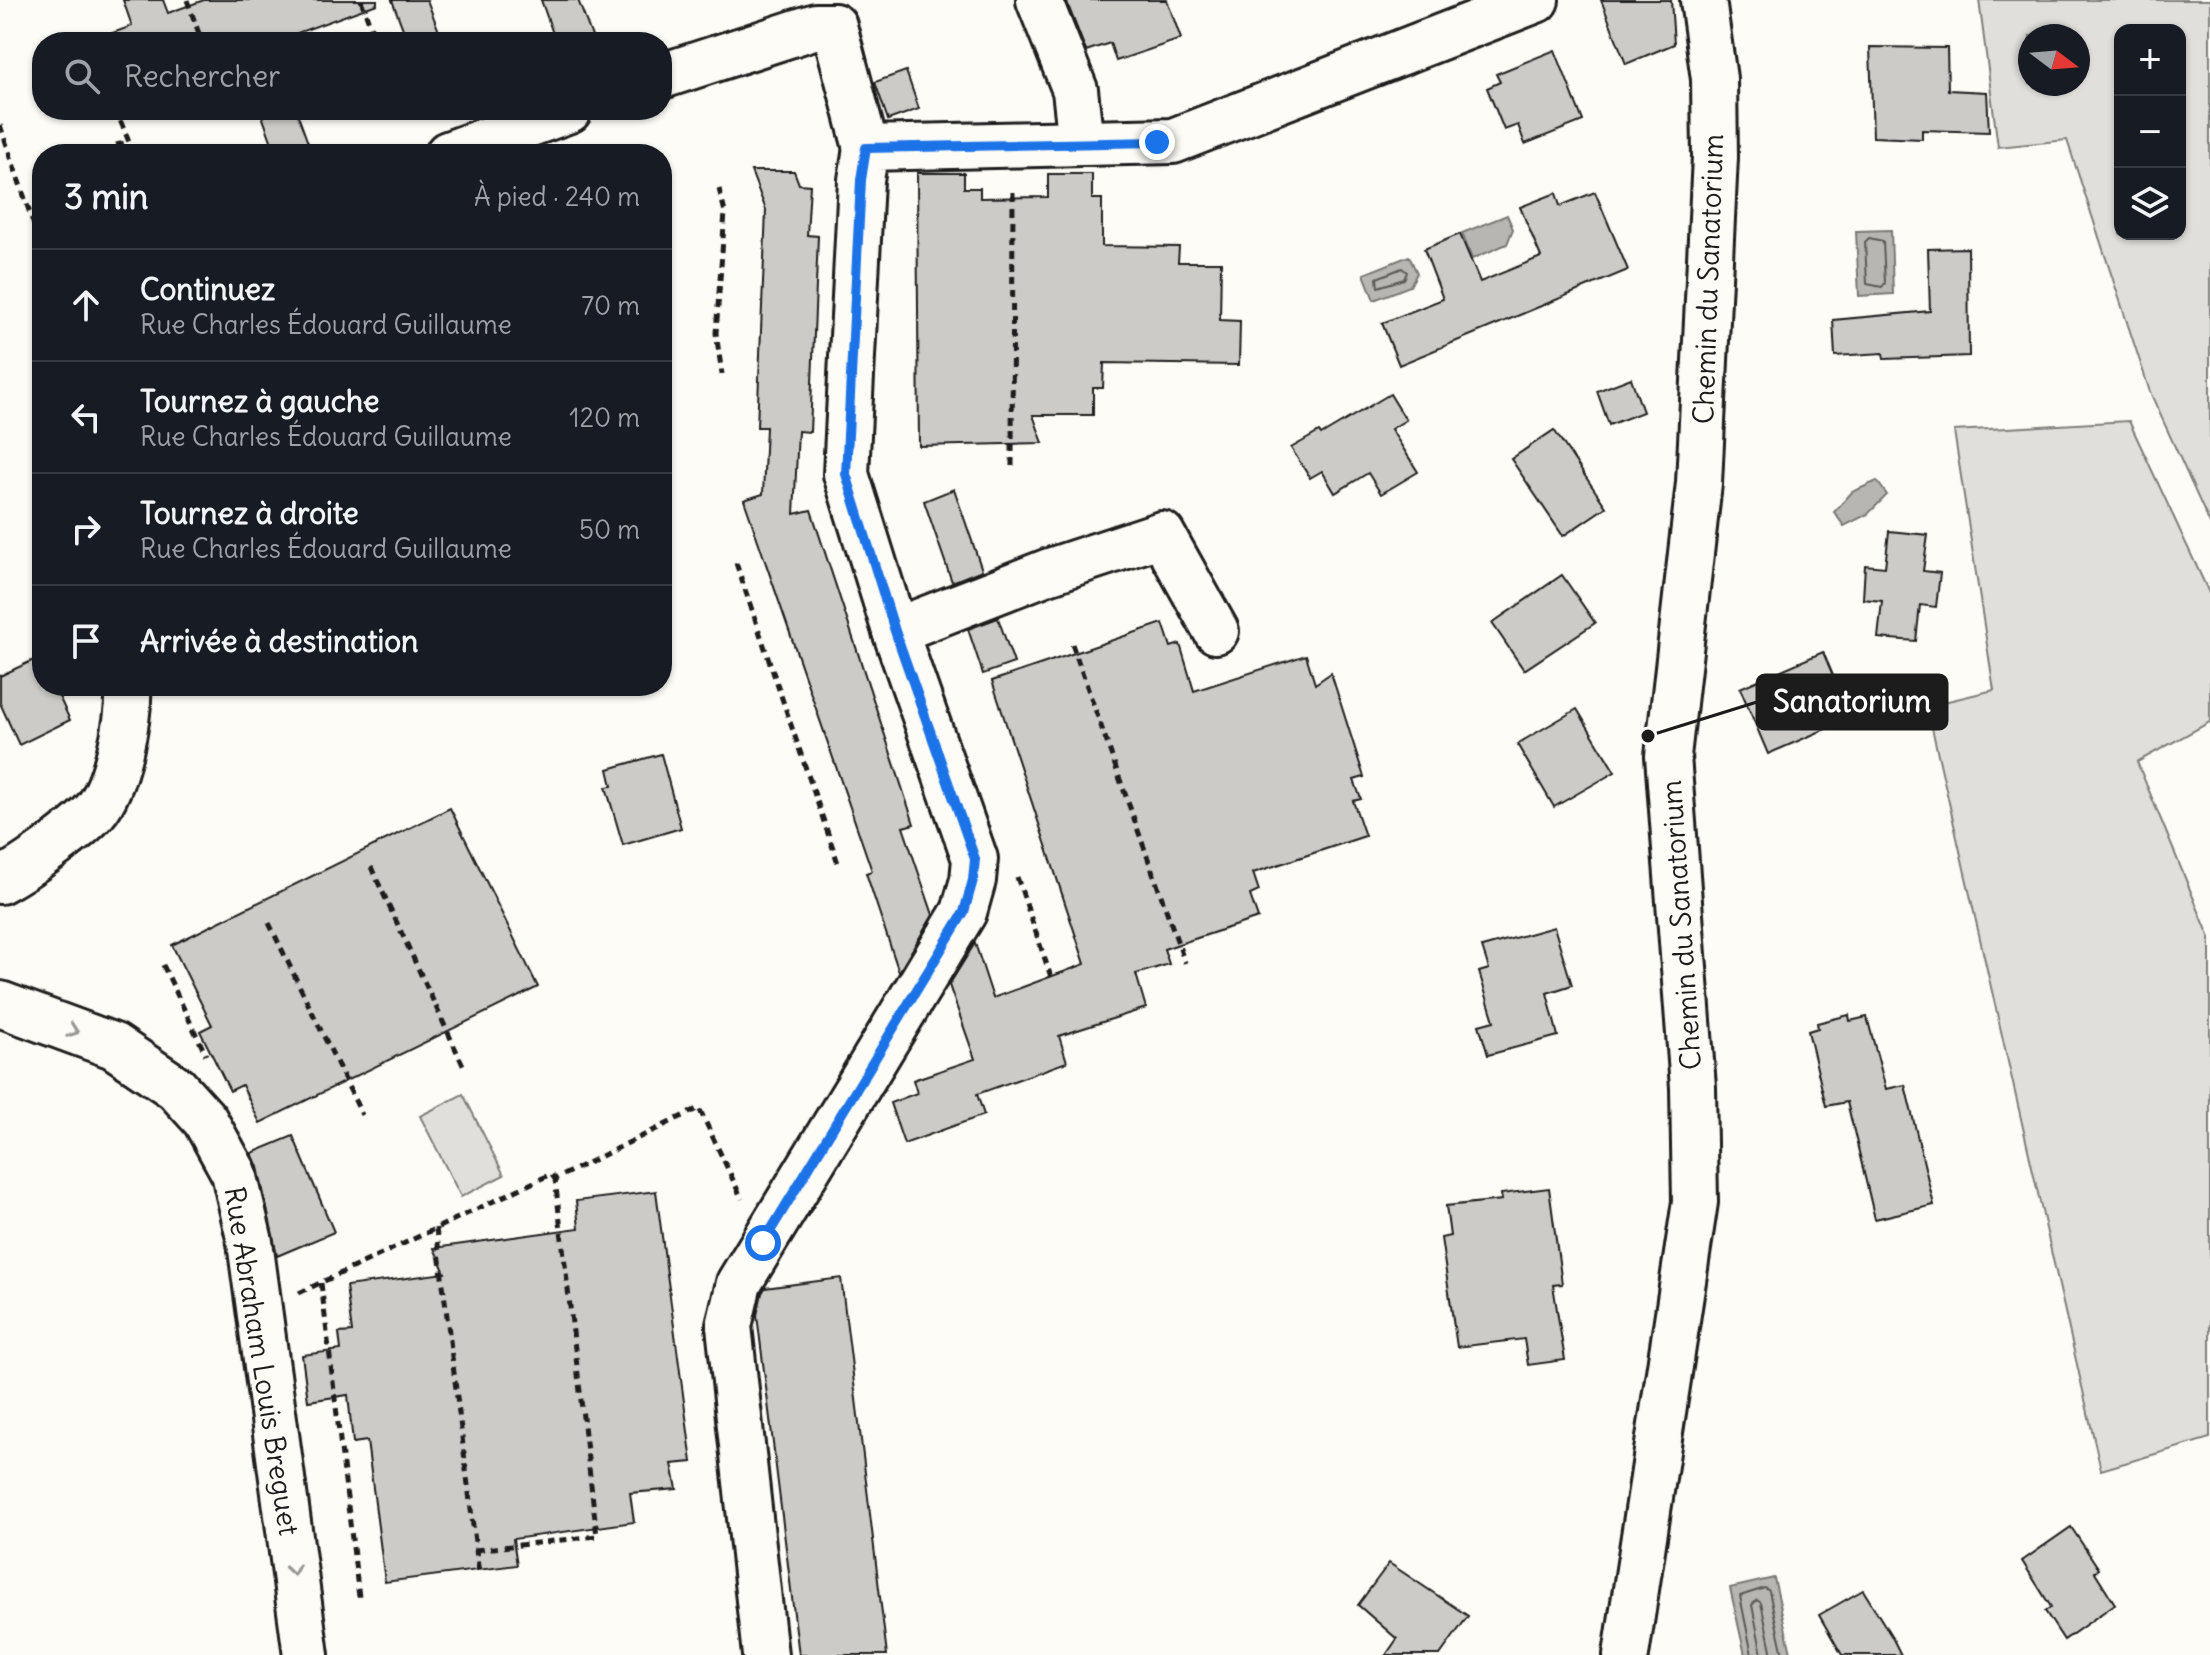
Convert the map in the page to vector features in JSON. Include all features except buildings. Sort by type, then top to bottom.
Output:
[{"type":"street","points":[[1039,0],[1075,90],[1081,143]]},
{"type":"street","points":[[866,148],[1173,141],[1536,0]]},
{"type":"street","name":"Chemin du Sanatorium","points":[[1626,1655],[1695,1202],[1693,1087],[1668,756],[1699,483],[1715,172],[1714,79],[1703,0]]},
{"type":"street","points":[[672,73],[816,26],[834,26],[866,148],[860,196],[846,474],[895,631],[975,859],[964,912],[739,1283],[729,1326],[765,1655]]},
{"type":"street","points":[[476,144],[542,120]]},
{"type":"street","points":[[895,631],[1047,572],[1162,534],[1216,631]]},
{"type":"street","points":[[0,881],[96,810],[112,777],[130,707],[129,696]]},
{"type":"street","name":"Rue Abraham Louis Breguet","points":[[0,1004],[114,1046],[176,1088],[205,1120],[234,1173],[250,1242],[306,1655]]},
{"type":"path","points":[[187,0],[198,32]]},
{"type":"path","points":[[361,0],[372,32]]},
{"type":"path","points":[[120,120],[129,142],[120,144]]},
{"type":"path","points":[[0,125],[32,219]]},
{"type":"path","points":[[1012,466],[1013,145]]},
{"type":"path","points":[[719,189],[725,212],[716,333],[722,374]]},
{"type":"path","points":[[736,563],[838,863]]},
{"type":"path","points":[[1072,644],[1185,963]]},
{"type":"path","points":[[371,867],[463,1065]]},
{"type":"path","points":[[269,923],[362,1115]]},
{"type":"path","points":[[163,965],[210,1063],[176,1088]]},
{"type":"path","points":[[555,1179],[699,1108],[744,1202]]},
{"type":"path","points":[[259,1312],[551,1174],[555,1179],[597,1536],[476,1550]]},
{"type":"path","points":[[436,1228],[479,1574]]},
{"type":"path","points":[[321,1283],[359,1597]]},
{"type":"shaded area","points":[[1979,0],[2210,0],[2210,524],[2150,392],[2067,140],[1998,147]]},
{"type":"shaded area","points":[[2129,421],[2210,595],[2210,722],[2137,762],[2210,938],[2210,1438],[2101,1470],[1927,706],[1994,690],[1954,431]]},
{"type":"shaded area","points":[[463,1094],[504,1175],[461,1197],[420,1116]]},
{"type":"water","points":[[1507,215],[1513,229],[1507,244],[1472,259],[1462,233]]},
{"type":"water","points":[[1891,230],[1893,294],[1859,296],[1856,231]]},
{"type":"water","points":[[1409,256],[1417,273],[1410,286],[1374,300],[1364,274]]},
{"type":"water","points":[[1877,481],[1887,495],[1868,514],[1844,526],[1834,512],[1852,492]]},
{"type":"water","points":[[1774,1578],[1791,1653],[1745,1655],[1730,1588]]},
{"type":"place","name":"Sanatorium","points":[[1648,736]]},
{"type":"route","points":[[763,1243],[964,912],[975,859],[895,631],[846,474],[861,180],[866,148],[1157,142]]}]
